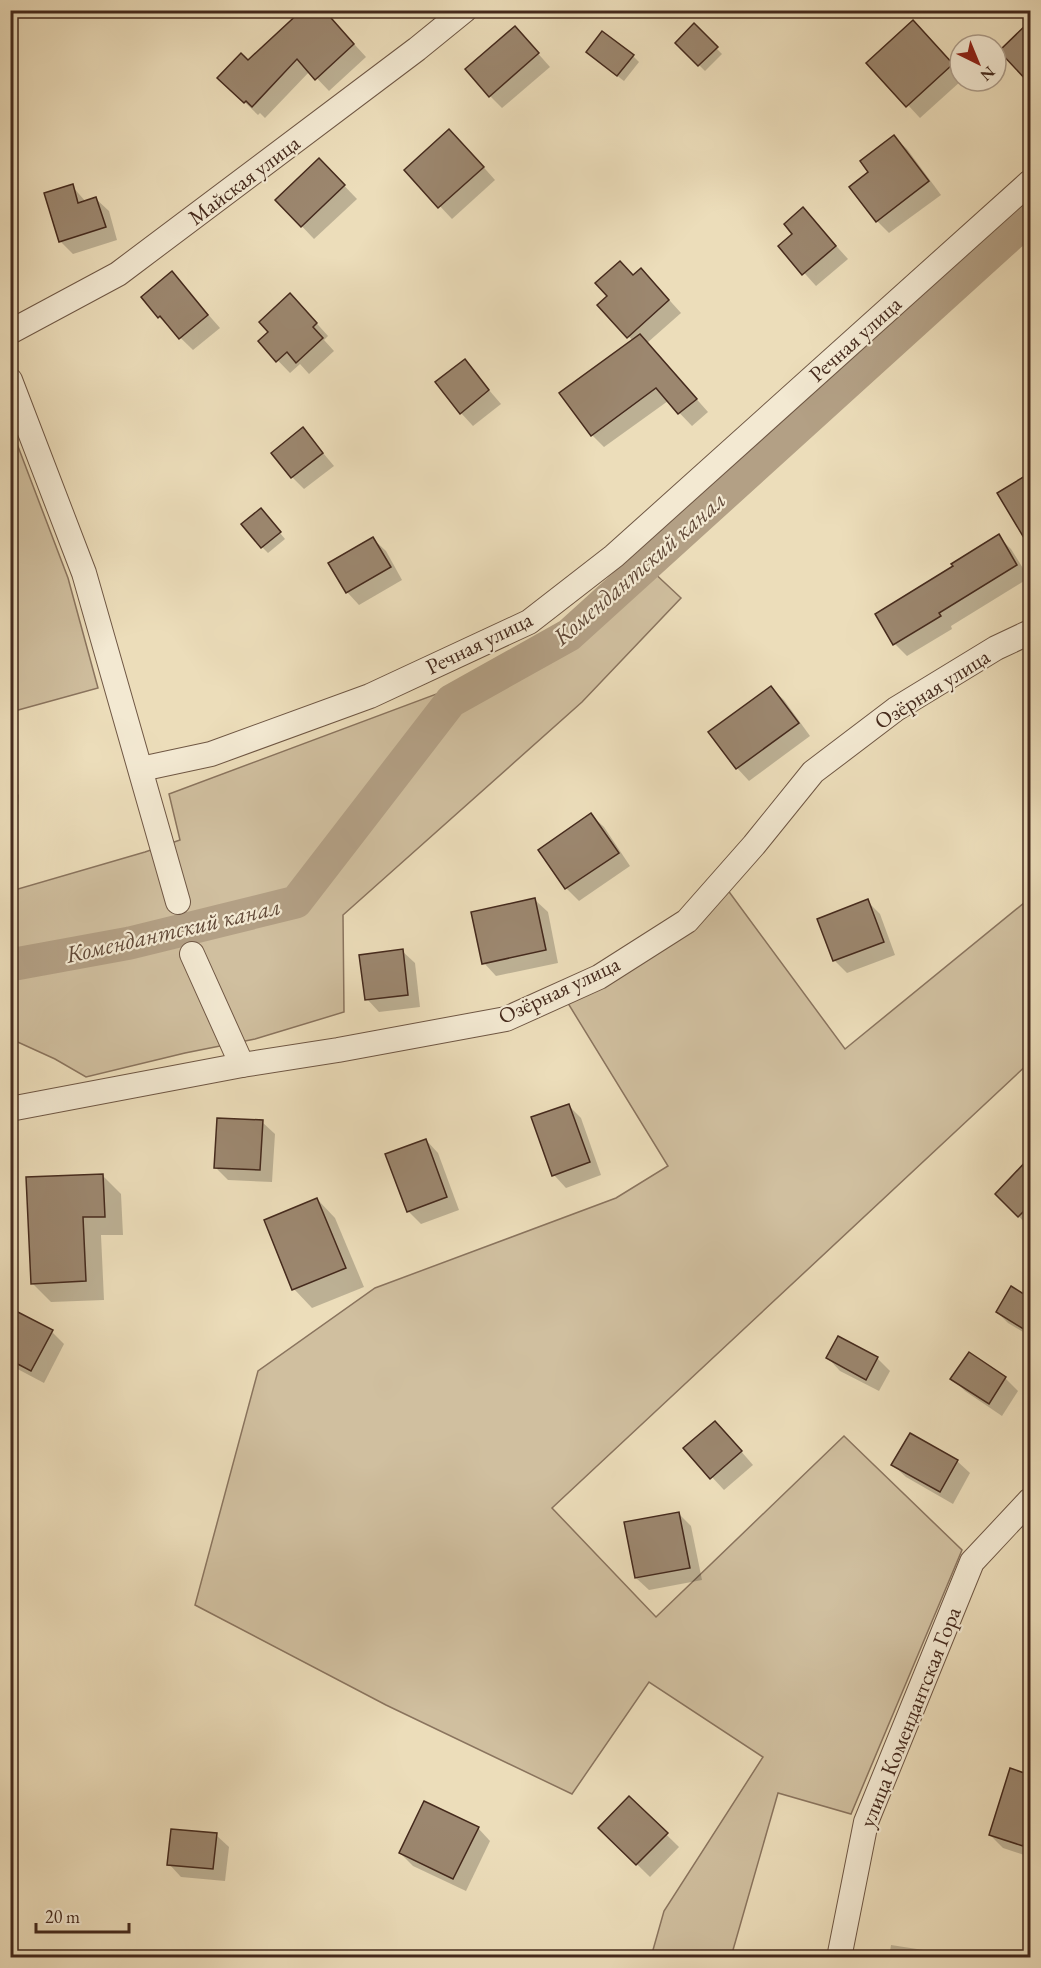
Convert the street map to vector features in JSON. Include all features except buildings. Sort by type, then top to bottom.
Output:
[{"type":"street","name":"Майская улица","points":[[10,332],[118,274],[417,49],[465,10]]},
{"type":"street","name":"Речная улица","points":[[141,769],[211,754],[370,696],[529,622],[614,556],[1030,182]]},
{"type":"street","points":[[10,380],[84,573],[178,902]]},
{"type":"street","name":"Озёрная улица","points":[[10,1109],[242,1065],[506,1019],[599,977],[687,921],[754,845],[813,772],[896,708],[996,648],[1030,632]]},
{"type":"street","points":[[192,954],[242,1065]]},
{"type":"street","name":"улица Комендантская Гора","points":[[839,1958],[866,1822],[972,1562],[1030,1500]]},
{"type":"shaded area","points":[[11,428],[68,578],[98,688],[11,712]]},
{"type":"shaded area","points":[[650,569],[681,598],[582,702],[343,915],[344,1012],[255,1039],[86,1077],[55,1059],[11,1039],[11,891],[180,840],[169,794],[573,643]]},
{"type":"shaded area","points":[[727,889],[845,1049],[1030,898],[1030,1062],[552,1508],[656,1617],[844,1436],[962,1550],[851,1814],[778,1793],[731,1957],[651,1957],[664,1911],[763,1757],[649,1682],[572,1794],[386,1705],[195,1605],[258,1371],[375,1288],[616,1198],[668,1166],[566,1000]]},
{"type":"waterway","name":"Комендантский канал","points":[[10,965],[130,943],[296,902],[451,701],[569,635],[1030,217]]}]
